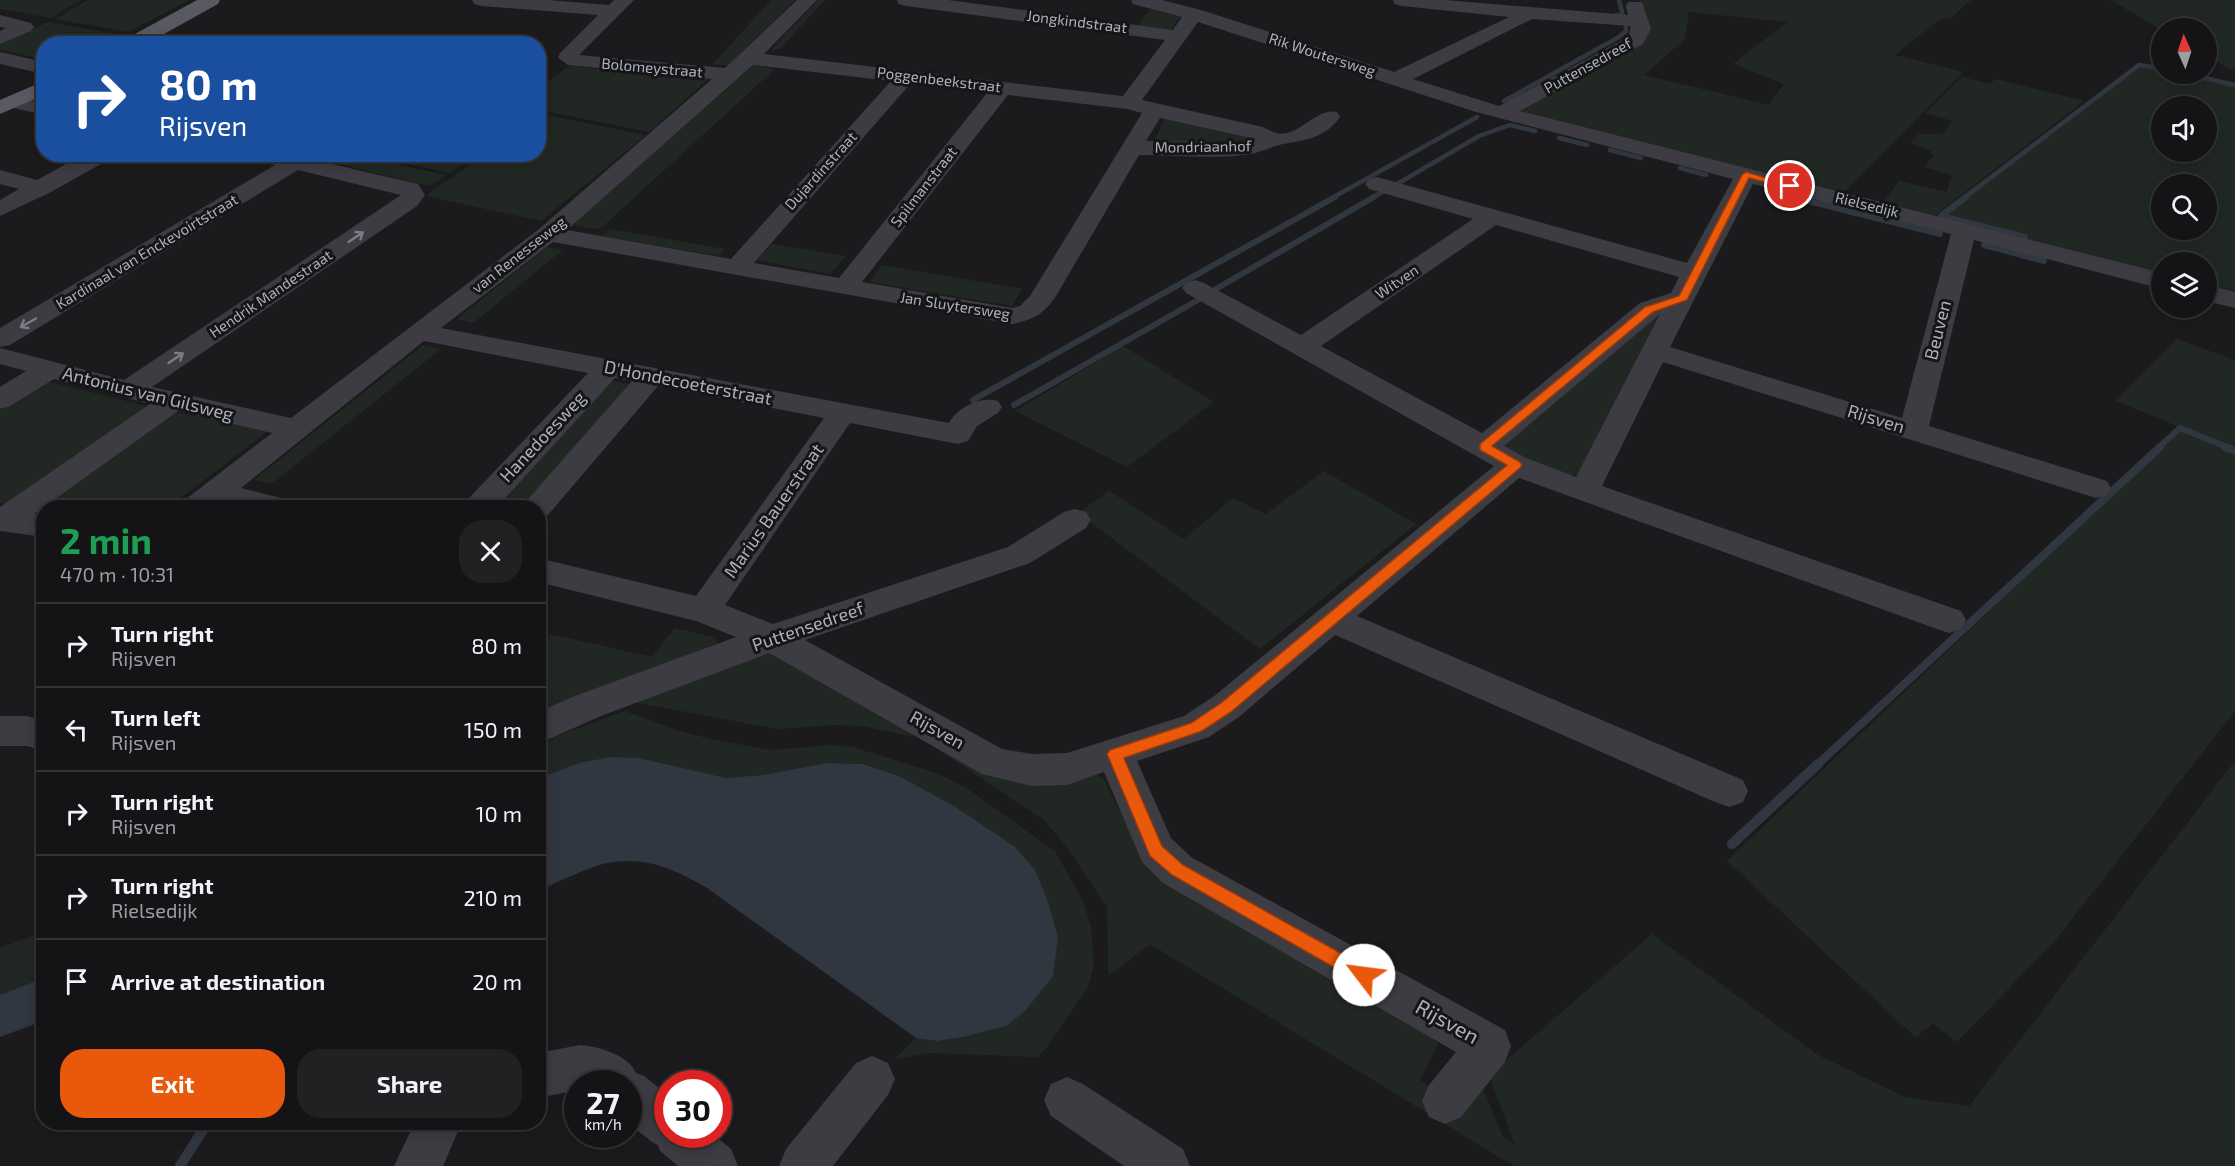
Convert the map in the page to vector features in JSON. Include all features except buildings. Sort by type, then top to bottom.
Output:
[{"type":"main road","points":[[148,36],[211,0]]},
{"type":"main road","points":[[6,105],[36,91]]},
{"type":"street","points":[[481,0],[619,5]]},
{"type":"street","name":"van Renesseweg","points":[[206,500],[419,332],[548,234],[730,75],[808,0]]},
{"type":"street","name":"Jongkindstraat","points":[[906,0],[1177,36]]},
{"type":"street","name":"Rik Woutersweg","points":[[1140,0],[1194,14],[1503,112]]},
{"type":"street","points":[[1402,0],[1527,7],[1638,21]]},
{"type":"street","name":"Puttensedreef","points":[[1503,112],[1636,40],[1641,33],[1633,0]]},
{"type":"street","name":"Bolomeystraat","points":[[619,5],[570,53],[568,58],[575,61],[730,75]]},
{"type":"street","points":[[1396,79],[1527,7]]},
{"type":"street","points":[[1154,110],[1129,103],[1194,14]]},
{"type":"street","points":[[0,58],[36,66]]},
{"type":"street","name":"Poggenbeekstraat","points":[[748,58],[1129,103]]},
{"type":"street","name":"Dujardinstraat","points":[[737,267],[906,76]]},
{"type":"street","name":"Spilmanstraat","points":[[845,287],[1003,87]]},
{"type":"street","points":[[6,105],[36,108]]},
{"type":"street","name":"Jan Sluytersweg","points":[[548,234],[1012,316],[1028,314],[1042,298],[1154,110]]},
{"type":"street","name":"Mondriaanhof","points":[[1154,110],[1263,134],[1271,141]]},
{"type":"street","name":"Rielsedijk","points":[[1503,112],[2151,278]]},
{"type":"street","name":"Mondriaanhof","points":[[1132,148],[1243,149],[1261,146],[1271,141],[1319,128],[1329,117]]},
{"type":"street","points":[[0,209],[88,162]]},
{"type":"street","points":[[290,162],[294,163]]},
{"type":"street","name":"Hendrik Mandestraat","points":[[128,390],[409,201],[413,195],[410,189],[294,163]]},
{"type":"street","name":"Kardinaal van Enckevoirtstraat","points":[[0,339],[294,163]]},
{"type":"street","points":[[1584,491],[1746,175]]},
{"type":"street","points":[[0,177],[41,188]]},
{"type":"street","points":[[1377,184],[1492,217],[1688,285]]},
{"type":"street","name":"Witven","points":[[1301,347],[1492,217]]},
{"type":"street","name":"Beuven","points":[[1913,431],[1964,230]]},
{"type":"street","points":[[1484,447],[1649,309],[1688,285]]},
{"type":"street","points":[[1195,288],[1515,465],[1949,620]]},
{"type":"street","points":[[2217,296],[2235,300]]},
{"type":"street","name":"D'Hondecoeterstraat","points":[[419,332],[958,434],[965,420],[988,407]]},
{"type":"street","name":"Rijsven","points":[[1655,351],[2096,488]]},
{"type":"street","name":"Antonius van Gilsweg","points":[[0,356],[128,390],[297,429]]},
{"type":"street","name":"Hanedoesweg","points":[[485,500],[608,368]]},
{"type":"street","points":[[0,400],[48,369]]},
{"type":"street","points":[[543,500],[652,376]]},
{"type":"street","points":[[1,520],[173,401]]},
{"type":"street","name":"Marius Bauerstraat","points":[[704,610],[843,412]]},
{"type":"street","name":"Rijsven","points":[[546,572],[704,610],[772,638],[995,763],[1032,770],[1067,769],[1196,727],[1226,708],[1515,465]]},
{"type":"street","points":[[1,520],[36,525]]},
{"type":"street","name":"Puttensedreef","points":[[546,725],[588,706],[772,638],[1019,555],[1075,520]]},
{"type":"street","points":[[1333,620],[1729,791]]},
{"type":"street","points":[[0,732],[27,731],[36,734]]},
{"type":"street","name":"Rijsven","points":[[1115,754],[1156,850],[1178,870],[1489,1046],[1445,1101]]},
{"type":"street","points":[[546,1073],[563,1068],[588,1066],[595,1070]]},
{"type":"street","points":[[803,1166],[872,1079]]},
{"type":"street","points":[[1067,1100],[1166,1166]]},
{"type":"street","points":[[642,1104],[654,1114]]},
{"type":"street","points":[[418,1166],[435,1130]]},
{"type":"street","points":[[693,1148],[714,1166]]},
{"type":"shaded area","points":[[0,0],[82,0],[50,18],[0,9]]},
{"type":"shaded area","points":[[88,0],[189,0],[128,32],[55,19]]},
{"type":"shaded area","points":[[771,0],[795,0],[728,65],[712,65]]},
{"type":"shaded area","points":[[818,0],[825,0],[780,49],[770,51]]},
{"type":"shaded area","points":[[1640,0],[1971,0],[1951,18],[1940,19],[1895,55],[1963,72],[1844,192],[1524,114],[1521,110],[1649,33]],"holes":[[[1689,12],[1787,22],[1733,64],[1784,84],[1769,105],[1644,75],[1685,39]]]},
{"type":"shaded area","points":[[2111,0],[2235,0],[2235,69],[2231,70],[2217,62],[2217,18],[2151,18],[2151,24]]},
{"type":"shaded area","points":[[1150,9],[1180,17],[1170,30],[1138,26]]},
{"type":"shaded area","points":[[48,22],[122,35],[36,36],[36,58],[0,50],[0,44]]},
{"type":"shaded area","points":[[2139,63],[2151,66],[2151,84],[2217,84],[2217,80],[2235,84],[2235,293],[2217,288],[2217,252],[2151,252],[2151,271],[1936,215]]},
{"type":"shaded area","points":[[754,65],[775,69],[601,228],[575,226],[576,221]]},
{"type":"shaded area","points":[[570,66],[708,79],[649,132],[546,111],[546,82]]},
{"type":"shaded area","points":[[1962,77],[1991,84],[1995,79],[2084,101],[1935,215],[1883,202],[1899,181],[1947,192],[1952,175],[1924,167],[1933,156],[1930,150],[1910,143],[1919,134],[1942,134],[1952,121],[1926,113]]},
{"type":"shaded area","points":[[546,115],[646,135],[541,221],[427,196],[474,162],[546,162]]},
{"type":"shaded area","points":[[1166,116],[1257,138],[1257,144],[1153,143]]},
{"type":"shaded area","points":[[330,162],[387,162],[447,175],[430,186]]},
{"type":"shaded area","points":[[397,162],[467,162],[450,173]]},
{"type":"shaded area","points":[[610,229],[725,249],[718,256],[602,236]]},
{"type":"shaded area","points":[[772,244],[846,256],[830,274],[757,260]]},
{"type":"shaded area","points":[[547,247],[563,250],[473,323],[457,319]]},
{"type":"shaded area","points":[[882,265],[1022,289],[1012,306],[869,282]]},
{"type":"shaded area","points":[[1663,311],[1582,474],[1552,472],[1505,449],[1504,446]]},
{"type":"shaded area","points":[[2176,339],[2235,360],[2235,450],[2116,401]]},
{"type":"shaded area","points":[[423,345],[441,349],[271,484],[254,480]]},
{"type":"shaded area","points":[[1123,346],[1214,402],[1127,467],[1015,411]]},
{"type":"shaded area","points":[[609,380],[634,385],[531,500],[496,500]]},
{"type":"shaded area","points":[[46,381],[151,407],[10,505],[0,503],[0,410]]},
{"type":"shaded area","points":[[169,411],[269,430],[178,500],[45,500]]},
{"type":"shaded area","points":[[2180,430],[2235,454],[2235,711],[2054,942],[1957,1042],[1933,1024],[1915,1037],[1727,861]]},
{"type":"shaded area","points":[[1324,471],[1416,524],[1260,649],[1078,513],[1109,491],[1184,539],[1233,498],[1266,514]]},
{"type":"shaded area","points":[[675,628],[715,637],[718,643],[546,710],[546,639],[550,634],[652,657]]},
{"type":"shaded area","points":[[773,648],[906,726],[914,737],[862,726],[833,725],[778,729],[632,702]]},
{"type":"shaded area","points":[[625,711],[682,732],[716,740],[771,750],[830,745],[853,747],[939,774],[968,789],[1055,851],[1084,903],[1091,927],[1094,964],[1088,987],[1045,1050],[1037,1057],[930,1053],[895,1059],[916,1038],[937,1041],[963,1037],[954,806],[899,776],[863,764],[827,763],[763,775],[726,778],[683,769],[579,763],[546,775],[546,742]]},
{"type":"shaded area","points":[[925,741],[1094,773],[1104,780],[1142,856],[1429,1026],[1438,1045],[1420,1080],[1456,1105],[1480,1081],[1503,1137],[1515,1145],[1489,1075],[1652,934],[1818,1055],[1905,1097],[1969,1106],[2235,761],[2235,1166],[1514,1166],[1150,944],[1108,976],[1107,907],[1069,850],[1044,820]]},
{"type":"shaded area","points":[[611,757],[638,758],[726,778],[763,775],[827,763],[863,764],[899,776],[954,806],[1015,847],[1035,870],[1049,905],[1058,938],[1053,976],[1025,1011],[1006,1026],[937,1041],[916,1038],[707,888],[674,871],[639,862],[614,862],[587,869],[546,887],[546,775],[579,763]]},
{"type":"shaded area","points":[[36,935],[36,981],[0,995],[0,948]]},
{"type":"shaded area","points":[[36,981],[36,1024],[0,1037],[0,995]]},
{"type":"waterway","points":[[1616,15],[1623,16],[1619,0]]},
{"type":"waterway","points":[[1504,101],[1619,37],[1626,31],[1626,25]]},
{"type":"waterway","points":[[1964,198],[2139,65],[2151,67]]},
{"type":"waterway","points":[[2217,81],[2235,85]]},
{"type":"waterway","points":[[1332,198],[1477,117]]},
{"type":"waterway","points":[[1397,184],[1479,136],[1510,125],[1535,131]]},
{"type":"waterway","points":[[1559,138],[1587,145]]},
{"type":"waterway","points":[[1610,150],[1641,158]]},
{"type":"waterway","points":[[1680,168],[1706,175]]},
{"type":"waterway","points":[[1372,198],[1384,191]]},
{"type":"waterway","points":[[1769,191],[1798,198]]},
{"type":"waterway","points":[[973,400],[1335,197]]},
{"type":"waterway","points":[[1216,289],[1374,197]]},
{"type":"waterway","points":[[1792,197],[1940,234]]},
{"type":"waterway","points":[[1966,197],[1941,216],[2025,237]]},
{"type":"waterway","points":[[1984,245],[2044,261]]},
{"type":"waterway","points":[[1014,405],[1198,300]]},
{"type":"waterway","points":[[2158,448],[2180,428],[2229,448]]},
{"type":"waterway","points":[[1817,765],[2160,447]]},
{"type":"waterway","points":[[2225,447],[2235,451]]},
{"type":"waterway","points":[[1732,844],[1818,764]]},
{"type":"waterway","points":[[180,1166],[203,1130]]},
{"type":"route","points":[[1364,975],[1178,870],[1156,850],[1115,754],[1196,727],[1226,708],[1333,620],[1515,465],[1484,447],[1649,309],[1683,298],[1746,175],[1790,186]]}]
